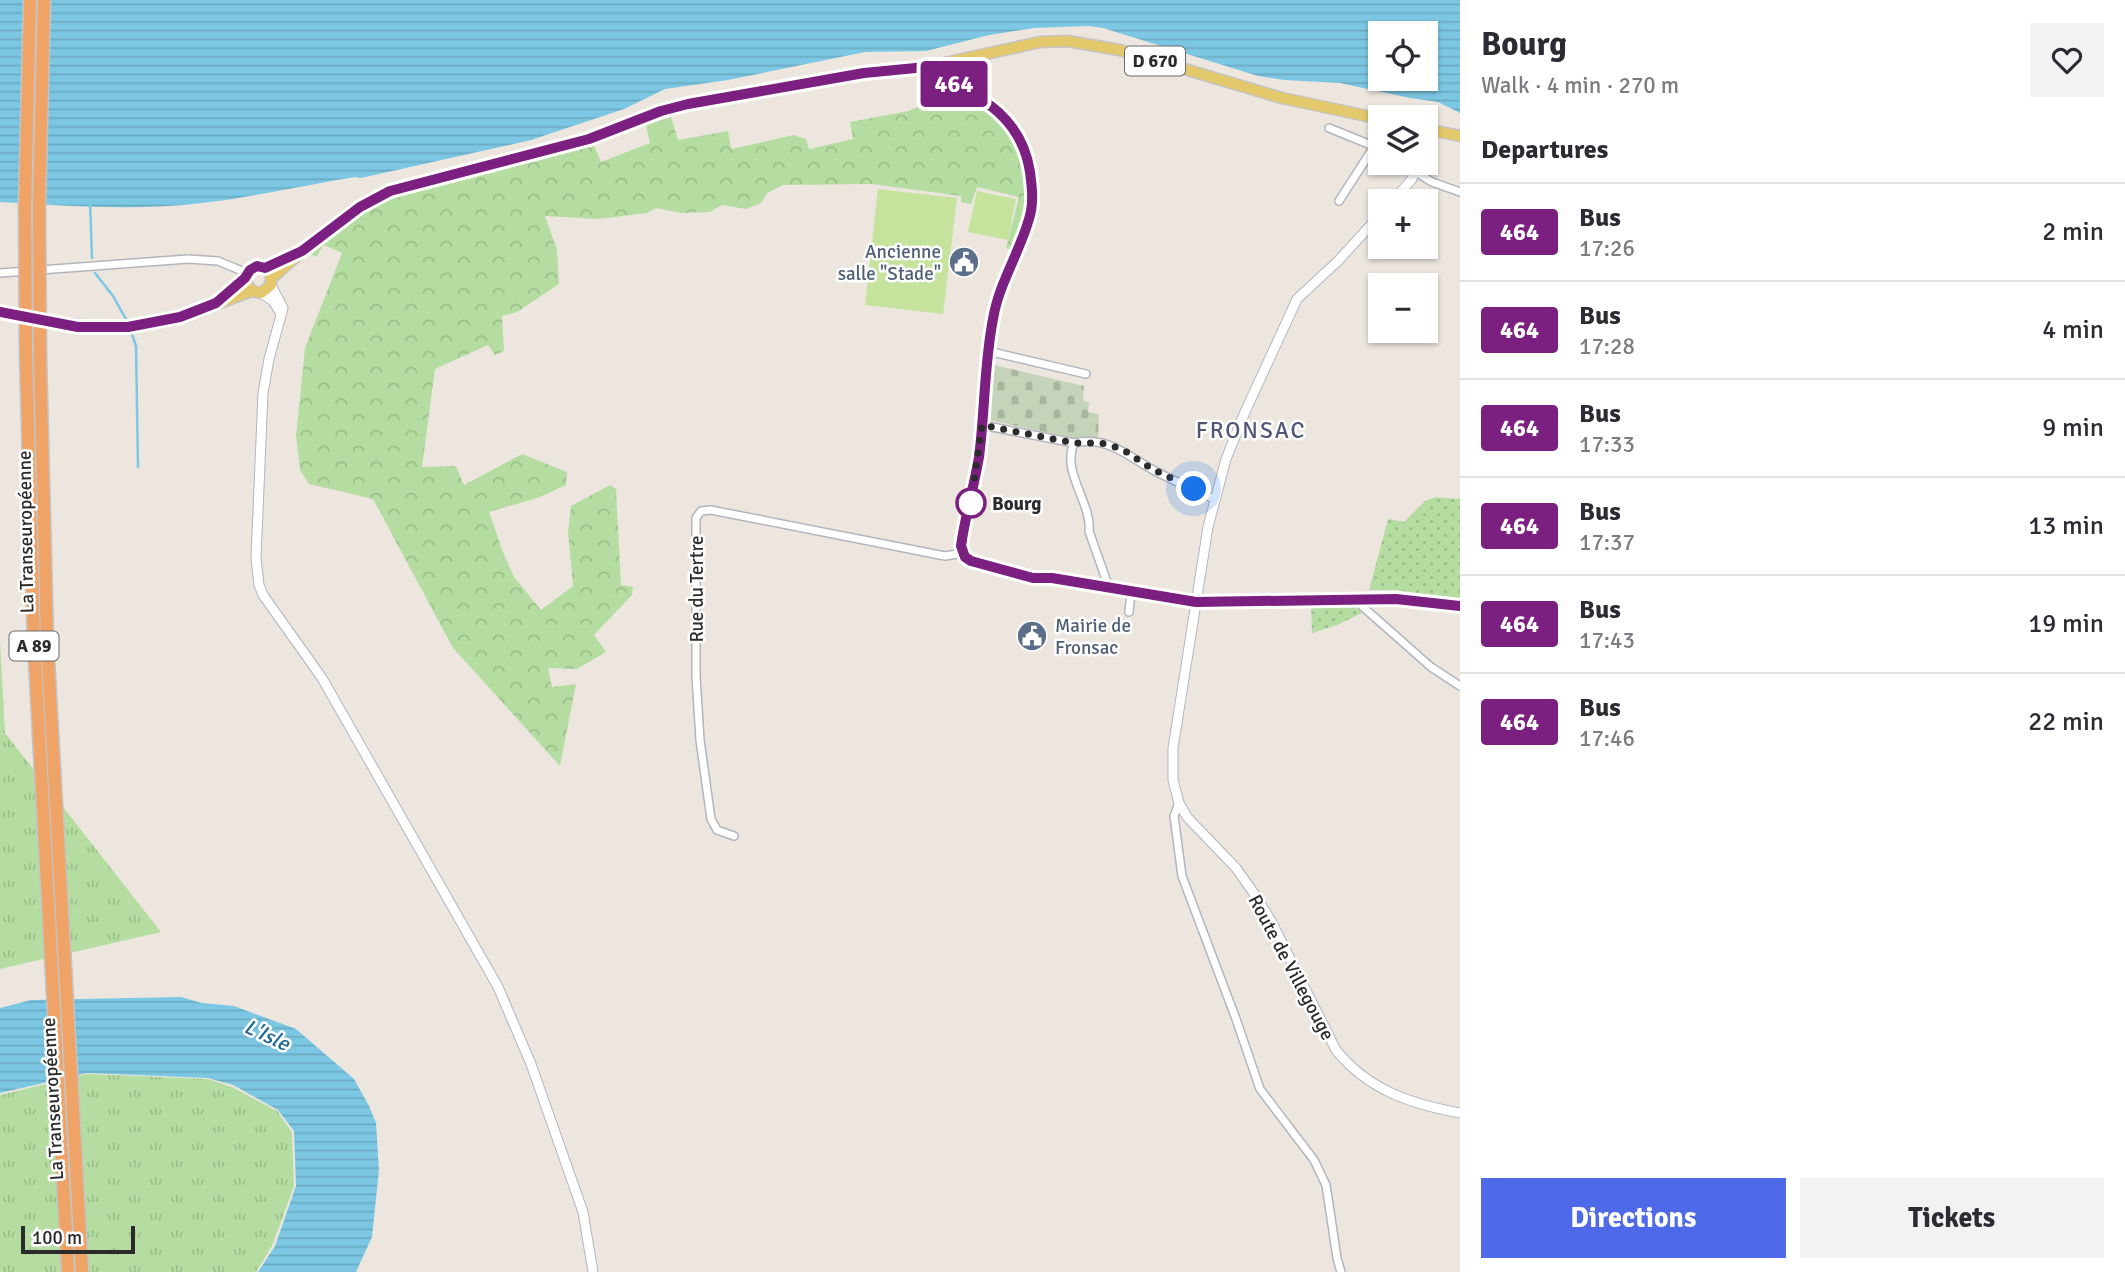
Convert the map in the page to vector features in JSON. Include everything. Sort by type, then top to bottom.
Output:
[{"type":"highway","name":"La Transeuropéenne","points":[[30,0],[25,207],[34,642],[48,937],[82,1272]]},
{"type":"highway","name":"La Transeuropéenne","points":[[44,0],[39,206],[40,357],[47,641],[62,936],[68,1272]]},
{"type":"main road","name":"D 670","points":[[271,281],[302,251],[360,207],[390,191],[589,139],[661,111],[688,104],[864,73],[926,67],[1040,42],[1067,40],[1092,43],[1282,98],[1368,116]]},
{"type":"main road","points":[[1438,134],[1460,136]]},
{"type":"main road","name":"D 670","points":[[265,268],[302,251]]},
{"type":"main road","points":[[0,313],[51,323],[108,327],[163,321],[256,292],[271,281],[265,268],[253,267],[216,303]]},
{"type":"main road","points":[[246,275],[247,285],[256,292]]},
{"type":"street","points":[[926,67],[973,92],[997,109],[1014,129],[1029,164],[1031,183],[1030,217],[1002,283],[992,321],[982,425],[972,497],[962,538],[963,553],[971,561],[1033,578],[1052,578],[1196,602],[1396,599],[1460,606]]},
{"type":"street","points":[[1329,128],[1368,143]]},
{"type":"street","points":[[1339,201],[1368,161]]},
{"type":"street","points":[[1424,175],[1432,182],[1460,192]]},
{"type":"street","name":"Route de Villegouge","points":[[1368,228],[1297,299],[1226,459],[1214,499],[1196,602],[1172,748],[1173,780],[1179,803],[1187,817],[1236,869],[1271,921],[1336,1050],[1346,1062],[1371,1084],[1399,1098],[1460,1113]]},
{"type":"street","points":[[0,273],[188,259],[219,261],[246,275]]},
{"type":"street","points":[[271,281],[282,304],[262,393],[256,548],[259,585],[270,606],[322,678],[498,987],[531,1063],[583,1212],[593,1272]]},
{"type":"street","points":[[256,292],[273,301],[281,314]]},
{"type":"street","points":[[988,351],[1086,374]]},
{"type":"street","points":[[982,425],[1074,443],[1101,443],[1122,449],[1152,469],[1214,499]]},
{"type":"street","points":[[1074,443],[1072,462],[1080,498],[1090,521],[1089,531],[1109,588]]},
{"type":"street","name":"Rue du Tertre","points":[[734,836],[717,830],[711,819],[700,740],[695,676],[696,518],[701,511],[711,510],[945,556],[963,553]]},
{"type":"street","points":[[1129,612],[1131,592]]},
{"type":"street","points":[[1359,599],[1363,607],[1431,667],[1460,686]]},
{"type":"street","points":[[1179,803],[1174,816],[1182,876],[1237,1019],[1260,1089],[1314,1160],[1326,1185],[1337,1258],[1342,1272]]},
{"type":"green space","points":[[961,93],[985,107],[1003,123],[1016,140],[1024,159],[1028,179],[1027,201],[1012,250],[1006,248],[1019,197],[977,187],[971,204],[961,202],[961,196],[872,184],[783,185],[767,193],[761,203],[746,209],[722,205],[710,212],[681,213],[656,208],[647,213],[598,219],[545,216],[557,250],[559,284],[517,312],[502,316],[504,351],[495,355],[488,345],[435,369],[422,467],[456,466],[464,485],[522,454],[567,472],[566,485],[540,497],[489,512],[514,577],[541,610],[573,586],[568,532],[571,506],[610,485],[616,489],[621,585],[633,587],[632,595],[594,635],[606,652],[577,669],[548,668],[552,687],[576,684],[560,766],[453,648],[373,499],[309,484],[300,470],[296,436],[305,348],[342,253],[324,245],[316,257],[310,253],[372,205],[471,178],[510,164],[593,143],[601,162],[650,143],[646,125],[671,117],[678,140],[728,131],[731,149],[794,135],[806,139],[809,149],[853,139],[850,122],[908,111],[946,95]]},
{"type":"green space","points":[[878,189],[957,198],[943,314],[865,305]]},
{"type":"green space","points":[[977,191],[1016,199],[1008,240],[968,232]]},
{"type":"green space","points":[[994,365],[1084,386],[1083,401],[1089,402],[1088,412],[1099,414],[1098,439],[1074,438],[989,420]]},
{"type":"green space","points":[[1436,497],[1460,497],[1460,598],[1393,590],[1369,590],[1388,519],[1404,522],[1425,501]]},
{"type":"green space","points":[[1353,604],[1362,613],[1312,633],[1311,605]]},
{"type":"green space","points":[[0,641],[5,733],[0,734]]},
{"type":"green space","points":[[5,733],[161,932],[0,969],[0,734]]},
{"type":"green space","points":[[87,1074],[208,1079],[232,1087],[277,1111],[292,1132],[294,1186],[272,1246],[256,1272],[0,1272],[0,1095]]},
{"type":"water","points":[[0,0],[1460,0],[1460,113],[1438,102],[1377,91],[1438,91],[1438,21],[1368,21],[1368,89],[1340,83],[1258,76],[1103,28],[1034,28],[989,35],[926,51],[865,52],[728,80],[665,89],[624,109],[531,140],[361,178],[202,203],[101,207],[0,202]]},
{"type":"water","name":"L'Isle","points":[[181,997],[202,1003],[234,1006],[296,1029],[354,1079],[376,1123],[379,1170],[372,1237],[356,1272],[258,1272],[275,1246],[296,1186],[294,1131],[278,1110],[233,1085],[208,1078],[87,1073],[0,1093],[0,1008],[31,1000]]},
{"type":"waterway","points":[[90,202],[92,258]]},
{"type":"waterway","points":[[95,273],[113,296],[127,321]]},
{"type":"waterway","points":[[131,331],[136,346],[138,467]]},
{"type":"bus line","name":"464","points":[[0,312],[78,327],[128,327],[180,317],[216,303],[245,278],[253,267],[265,268],[302,251],[360,207],[390,191],[589,139],[661,111],[688,104],[864,73],[926,67],[973,92],[997,109],[1014,129],[1022,146],[1029,164],[1031,183],[1030,217],[1002,283],[992,321],[979,457],[961,546],[965,557],[1033,578],[1052,578],[1196,602],[1396,599],[1460,606]]},
{"type":"place","name":"Ancienne salle \"Stade\"","points":[[964,262]]},
{"type":"place","name":"Bourg","points":[[971,503]]},
{"type":"place","name":"Mairie de Fronsac","points":[[1032,636]]},
{"type":"district","name":"FRONSAC","points":[[1251,430]]},
{"type":"route","points":[[971,503],[982,425],[1074,443],[1101,443],[1122,449],[1152,469],[1194,489]]}]
